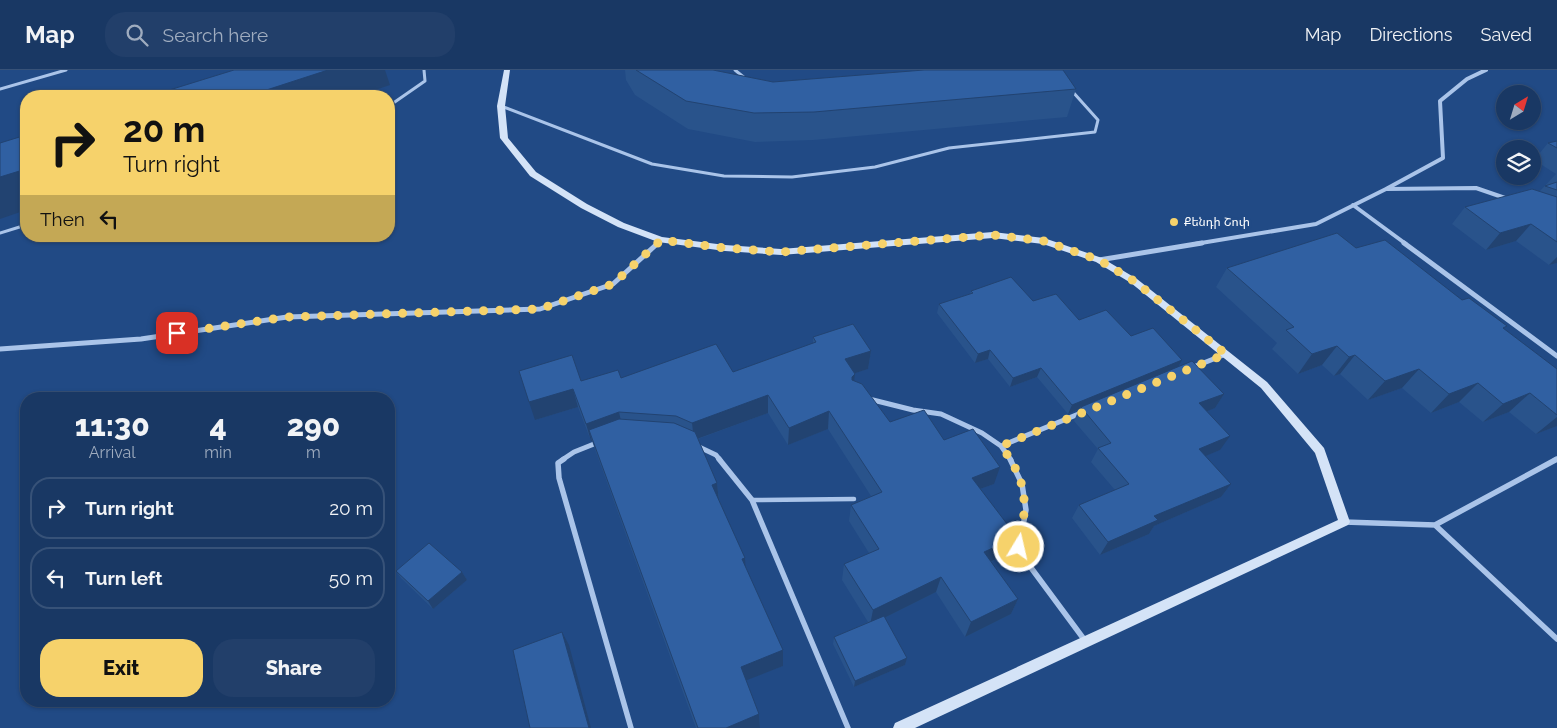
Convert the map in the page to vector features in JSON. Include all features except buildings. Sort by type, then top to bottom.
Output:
[{"type":"street","points":[[507,70],[502,106],[504,138],[533,174],[584,206],[621,225],[661,240],[725,248],[781,252],[993,235],[1044,241],[1099,260],[1134,281],[1264,385],[1320,451],[1344,522]]},
{"type":"street","points":[[1099,260],[1316,224],[1353,206],[1443,158],[1440,102],[1467,79],[1486,70]]},
{"type":"street","points":[[1386,189],[1476,188],[1512,201]]},
{"type":"street","points":[[1353,206],[1557,356]]},
{"type":"street","points":[[0,349],[141,338],[287,317],[540,309],[613,284],[661,240]]},
{"type":"street","points":[[1181,373],[1226,354]]},
{"type":"street","points":[[862,398],[913,410],[941,414],[982,433],[1001,446],[1012,461],[1022,484],[1026,510],[1019,547],[1029,565],[1086,642]]},
{"type":"street","points":[[1001,446],[1091,409]]},
{"type":"street","points":[[607,440],[574,452],[558,463],[559,478],[631,728]]},
{"type":"street","points":[[693,445],[716,455],[752,500],[848,728]]},
{"type":"street","points":[[900,728],[1344,522],[1435,525],[1557,459]]},
{"type":"street","points":[[1435,525],[1557,639]]},
{"type":"lane","points":[[0,90],[66,70]]},
{"type":"lane","points":[[395,102],[425,82],[424,70]]},
{"type":"lane","points":[[734,70],[747,80]]},
{"type":"lane","points":[[502,106],[652,164],[724,176],[792,177],[875,167],[949,148],[1095,132],[1098,120],[1068,86]]},
{"type":"lane","points":[[0,233],[20,227]]},
{"type":"lane","points":[[752,500],[854,500]]},
{"type":"place","name":"Քենդի Շոփ","points":[[1174,222]]},
{"type":"route","points":[[177,333],[287,317],[540,309],[613,284],[661,240],[725,248],[781,252],[993,235],[1044,241],[1099,260],[1134,281],[1226,354],[1001,446],[1012,461],[1022,484],[1026,510],[1019,547]]}]
